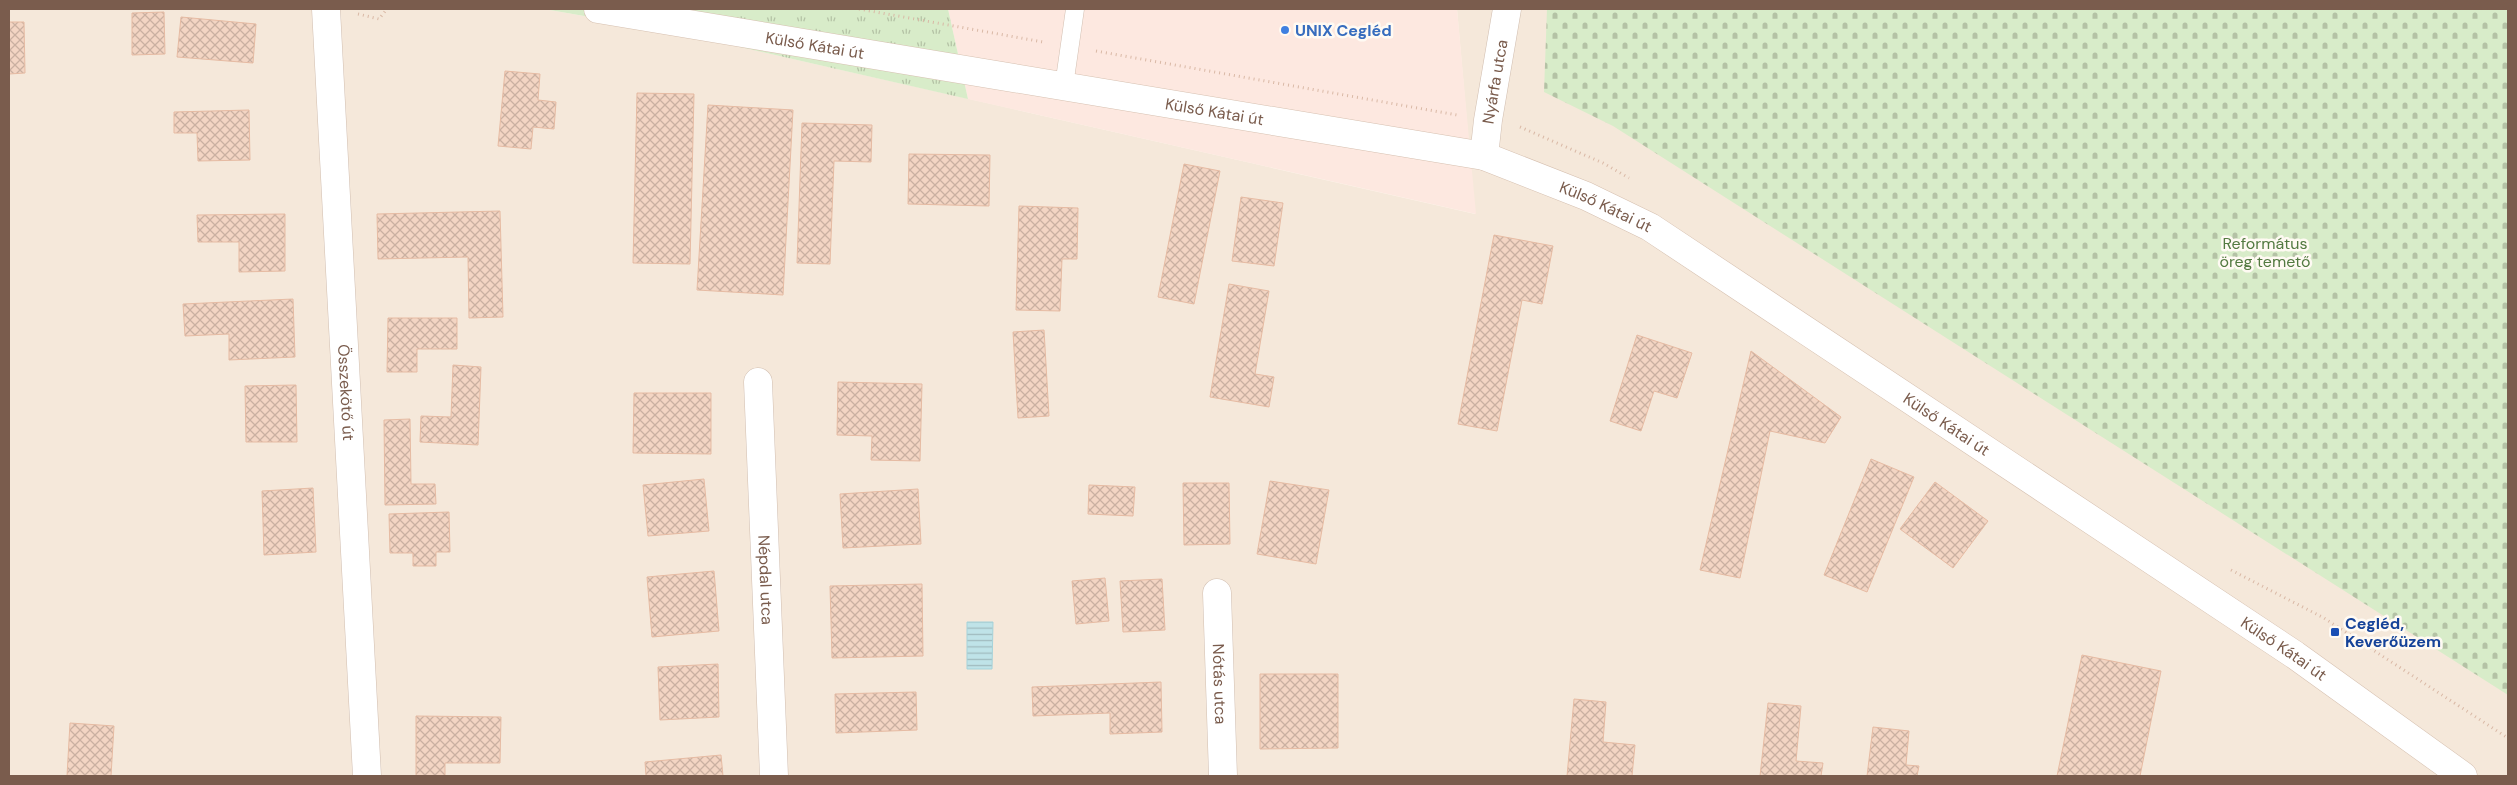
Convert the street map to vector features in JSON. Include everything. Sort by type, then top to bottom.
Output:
[{"type":"main road","name":"Külső Kátai út","points":[[598,9],[1484,156],[1586,196],[1650,227],[2279,644],[2463,776]]},
{"type":"main road","name":"Nyárfa utca","points":[[1484,156],[1507,9]]},
{"type":"main road","name":"Összekötő út","points":[[339,11],[367,776]]},
{"type":"main road","name":"Népdal utca","points":[[758,382],[774,776]]},
{"type":"main road","name":"Nótás utca","points":[[1217,593],[1223,776]]},
{"type":"lane","points":[[1064,86],[1074,10]]},
{"type":"path","points":[[339,11],[379,19],[387,9]]},
{"type":"shaded area","points":[[9,9],[544,9],[670,31],[1475,214],[1457,9],[2508,9],[2508,776],[9,776]]},
{"type":"shaded area","points":[[948,9],[1457,9],[1476,214],[968,99]]},
{"type":"green space","points":[[544,9],[948,9],[968,99],[670,31]]},
{"type":"green space","name":"Református öreg temető","points":[[1547,9],[2508,9],[2508,695],[1613,126],[1544,92]]},
{"type":"water","points":[[967,622],[993,622],[992,669],[967,669]]},
{"type":"building","points":[[164,12],[165,54],[132,55],[132,13]]},
{"type":"building","points":[[181,17],[256,24],[253,63],[177,57]]},
{"type":"building","points":[[9,22],[24,22],[25,73],[9,74]]},
{"type":"building","points":[[505,71],[540,74],[538,100],[556,102],[554,129],[533,127],[531,149],[498,146]]},
{"type":"building","points":[[637,93],[694,94],[690,264],[633,263]]},
{"type":"building","points":[[708,105],[793,110],[783,295],[697,290]]},
{"type":"building","points":[[249,110],[250,160],[198,161],[197,133],[174,133],[174,112]]},
{"type":"building","points":[[802,123],[872,125],[871,162],[834,161],[830,264],[797,263]]},
{"type":"building","points":[[909,154],[990,155],[989,206],[908,204]]},
{"type":"building","points":[[1184,164],[1220,171],[1194,304],[1158,297]]},
{"type":"building","points":[[1241,197],[1283,203],[1274,266],[1232,261]]},
{"type":"building","points":[[1019,206],[1078,208],[1077,259],[1062,259],[1060,311],[1016,310]]},
{"type":"building","points":[[500,211],[503,317],[469,318],[468,257],[378,259],[377,214]]},
{"type":"building","points":[[285,214],[285,271],[239,272],[239,242],[198,242],[197,215]]},
{"type":"building","points":[[1494,235],[1553,246],[1542,304],[1522,300],[1497,431],[1458,424]]},
{"type":"building","points":[[1229,284],[1269,291],[1255,374],[1274,377],[1269,407],[1210,397]]},
{"type":"building","points":[[293,299],[295,357],[229,360],[229,334],[185,336],[183,304]]},
{"type":"building","points":[[388,318],[457,318],[457,349],[417,349],[417,372],[387,372]]},
{"type":"building","points":[[1044,330],[1049,416],[1018,418],[1013,332]]},
{"type":"building","points":[[1637,335],[1692,353],[1677,398],[1654,391],[1641,431],[1610,421]]},
{"type":"building","points":[[1751,351],[1841,417],[1825,443],[1770,431],[1740,578],[1700,570]]},
{"type":"building","points":[[453,365],[481,367],[478,445],[420,442],[421,416],[451,417]]},
{"type":"building","points":[[838,382],[922,384],[920,461],[871,460],[872,436],[837,435]]},
{"type":"building","points":[[296,385],[297,442],[246,442],[245,386]]},
{"type":"building","points":[[634,393],[711,393],[711,454],[633,453]]},
{"type":"building","points":[[410,419],[411,484],[435,484],[436,504],[385,505],[384,420]]},
{"type":"building","points":[[1871,459],[1914,477],[1867,592],[1824,575]]},
{"type":"building","points":[[704,479],[709,531],[648,536],[643,485]]},
{"type":"building","points":[[1270,481],[1329,490],[1316,564],[1257,554]]},
{"type":"building","points":[[1935,482],[1988,521],[1953,568],[1900,529]]},
{"type":"building","points":[[1183,483],[1229,483],[1230,544],[1184,545]]},
{"type":"building","points":[[1089,485],[1135,487],[1133,516],[1088,514]]},
{"type":"building","points":[[313,488],[316,552],[264,555],[262,491]]},
{"type":"building","points":[[918,489],[921,544],[843,548],[840,494]]},
{"type":"building","points":[[449,512],[450,552],[436,552],[436,566],[413,566],[413,553],[390,553],[389,514]]},
{"type":"building","points":[[714,571],[719,631],[652,637],[647,577]]},
{"type":"building","points":[[1105,578],[1109,621],[1076,624],[1072,581]]},
{"type":"building","points":[[1162,579],[1165,630],[1123,632],[1120,581]]},
{"type":"building","points":[[922,584],[923,656],[832,658],[830,586]]},
{"type":"building","points":[[2082,655],[2161,671],[2140,776],[2057,776]]},
{"type":"building","points":[[718,664],[719,717],[660,720],[658,667]]},
{"type":"building","points":[[1260,674],[1338,674],[1338,748],[1260,749]]},
{"type":"building","points":[[1161,682],[1162,732],[1110,734],[1110,713],[1033,716],[1032,687]]},
{"type":"building","points":[[916,692],[917,730],[836,733],[835,694]]},
{"type":"building","points":[[1574,699],[1606,702],[1603,742],[1635,745],[1632,776],[1567,776]]},
{"type":"building","points":[[1768,703],[1801,706],[1796,761],[1823,763],[1821,776],[1760,776]]},
{"type":"building","points":[[416,716],[501,717],[500,763],[445,763],[445,776],[416,776]]},
{"type":"building","points":[[70,723],[114,726],[111,776],[67,776]]},
{"type":"building","points":[[1873,727],[1909,731],[1906,765],[1919,766],[1917,776],[1867,776]]},
{"type":"building","points":[[721,755],[723,776],[646,776],[645,762]]},
{"type":"place","name":"UNIX Cegléd","points":[[1285,30]]},
{"type":"place","name":"Cegléd, Keverőüzem","points":[[2335,632]]}]
